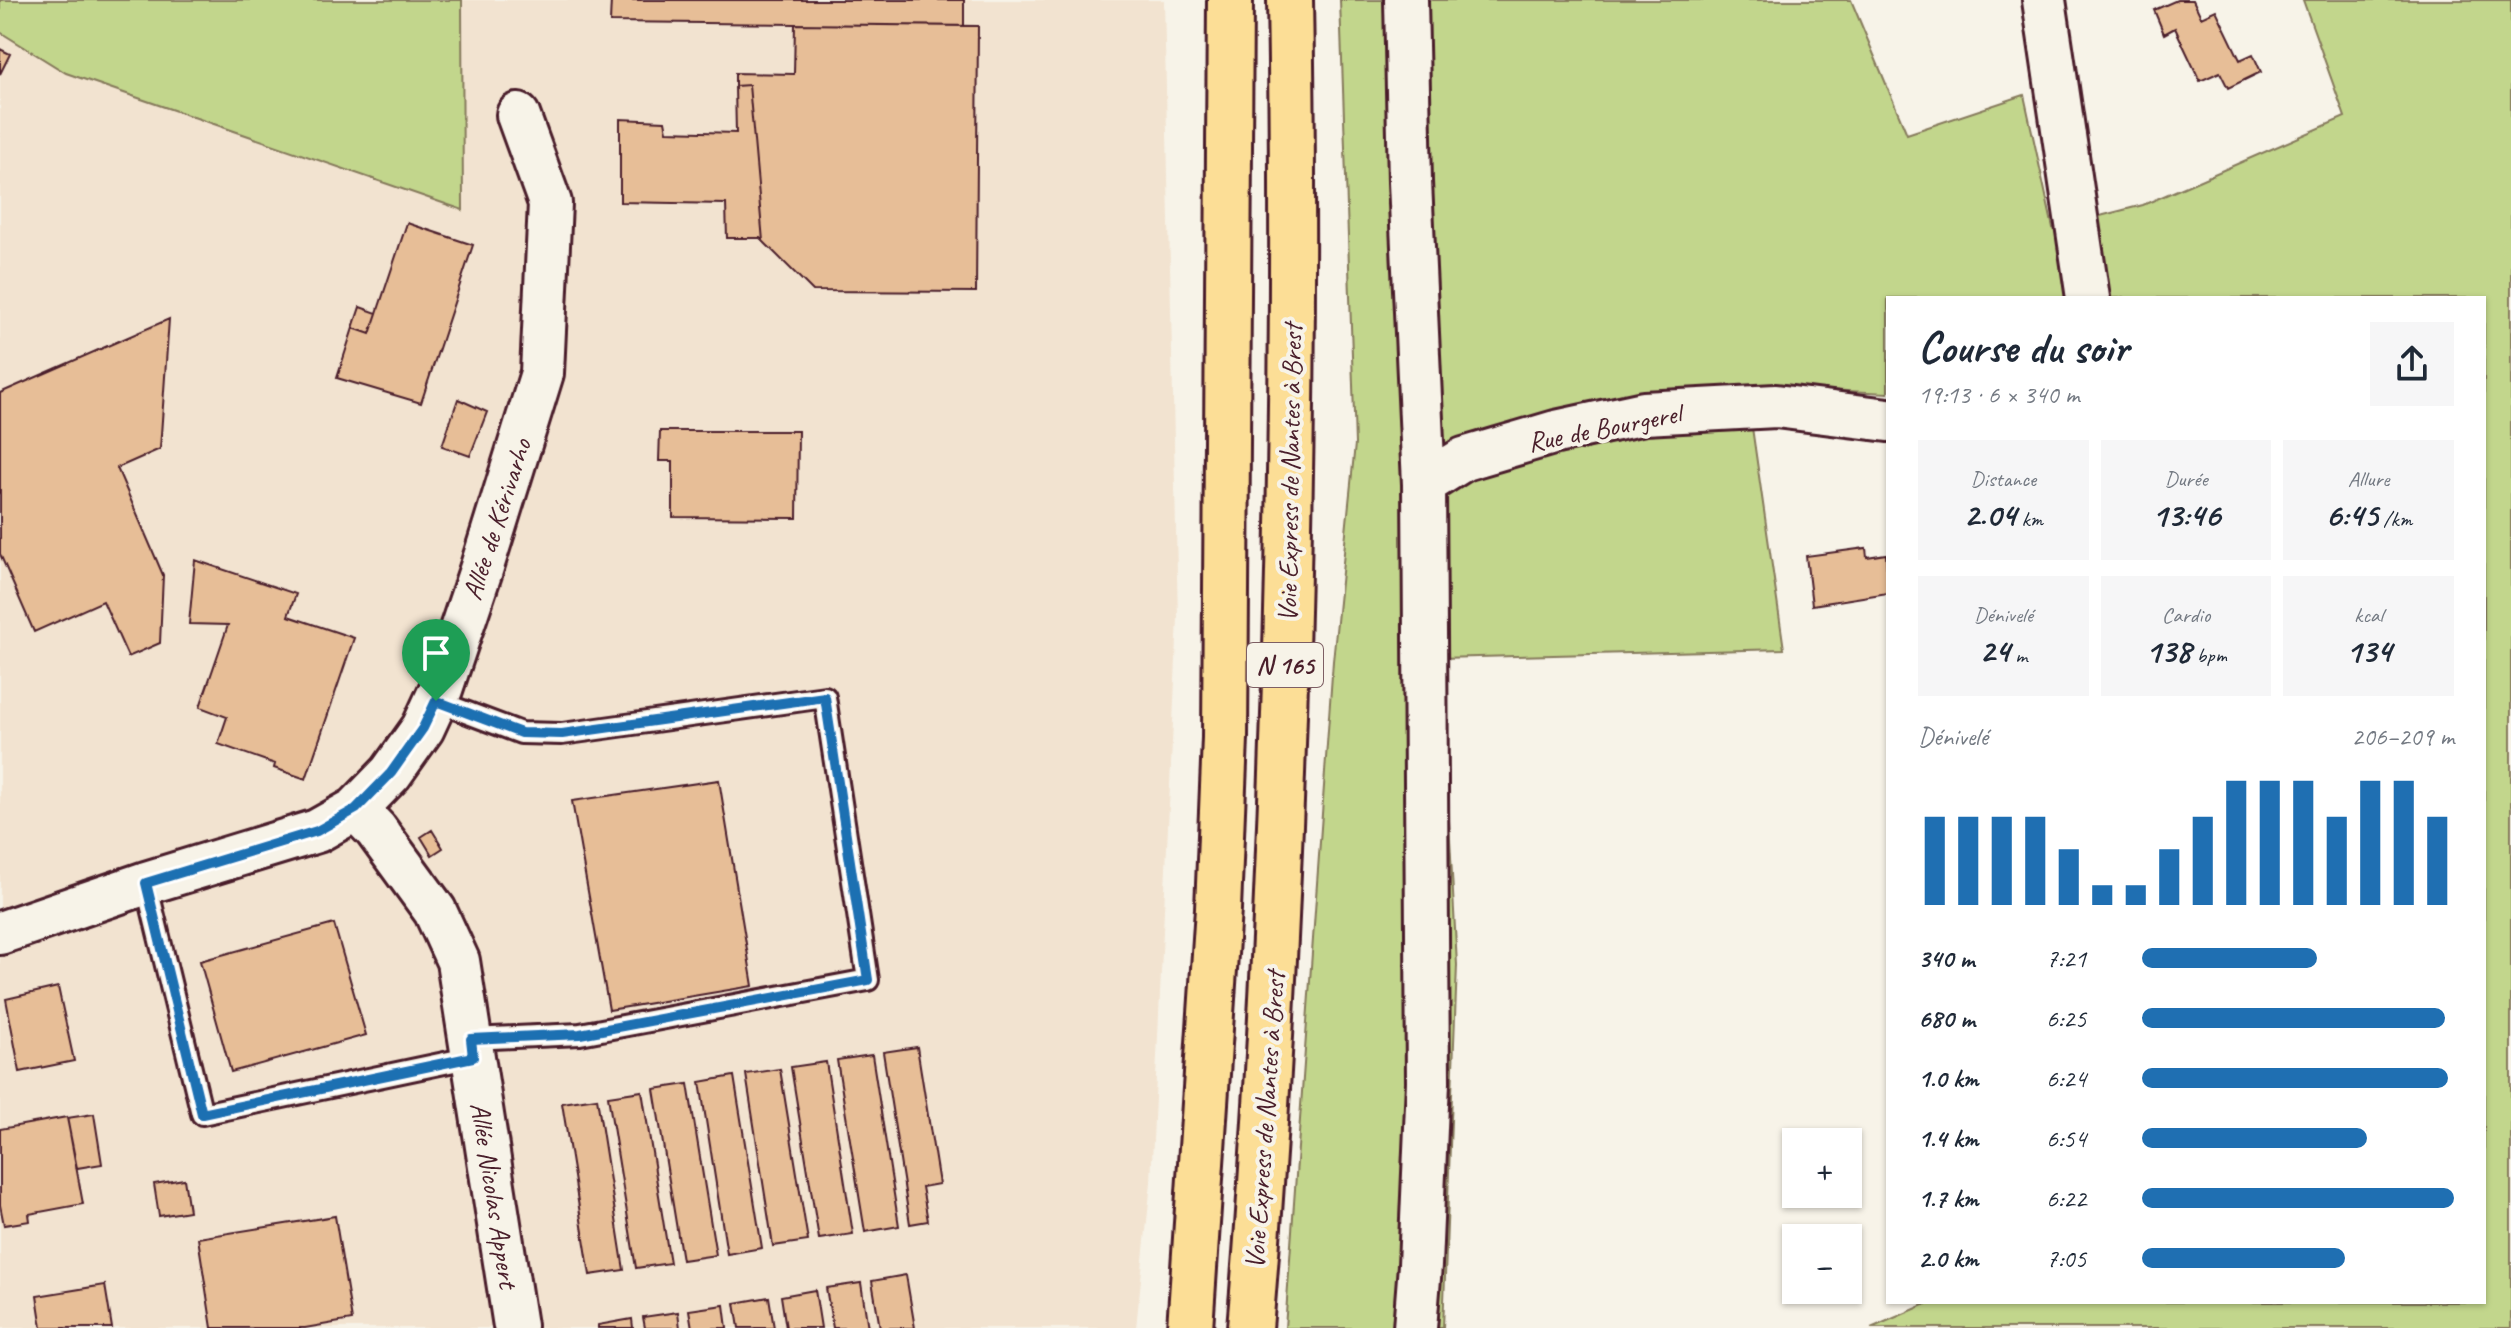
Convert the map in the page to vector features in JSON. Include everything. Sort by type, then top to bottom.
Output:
[{"type":"highway","name":"Voie Express de Nantes à Brest","points":[[1190,1328],[1217,925],[1225,738],[1230,0]]},
{"type":"highway","name":"Voie Express de Nantes à Brest","points":[[1250,1328],[1274,989],[1285,686],[1292,275],[1290,0]]},
{"type":"street","points":[[1406,0],[1410,182],[1424,484],[1428,1082],[1415,1328]]},
{"type":"street","points":[[2044,0],[2088,296]]},
{"type":"street","name":"Allée de Kérivarho","points":[[0,933],[146,883],[317,831],[356,809],[391,773],[423,728],[436,701],[496,524],[542,373],[550,203],[518,115]]},
{"type":"street","name":"Rue de Bourgerel","points":[[1424,484],[1464,459],[1556,432],[1644,413],[1776,406],[1886,420]]},
{"type":"street","name":"Allée Nicolas Appert","points":[[356,809],[376,830],[435,911],[458,961],[515,1326]]},
{"type":"lane","points":[[146,883],[202,1114],[472,1048],[580,1034],[868,980],[825,697],[562,734],[521,733],[436,701]]},
{"type":"shaded area","points":[[0,0],[1164,0],[1178,618],[1151,1182],[1136,1328],[0,1328]]},
{"type":"green space","points":[[0,0],[462,0],[463,210],[66,73],[0,32]]},
{"type":"green space","points":[[1340,0],[1851,0],[1907,134],[2024,95],[2053,228],[2143,205],[2345,117],[2303,0],[2511,0],[2511,1328],[1871,1328],[1926,1304],[2486,1304],[2486,296],[1886,296],[1886,393],[1746,386],[1784,649],[1440,658],[1457,965],[1443,1328],[1285,1328],[1333,661],[1355,444]]},
{"type":"building","points":[[611,0],[964,0],[964,26],[610,22]]},
{"type":"building","points":[[2177,0],[2193,0],[2201,17],[2216,10],[2240,60],[2253,54],[2261,72],[2228,88],[2220,72],[2200,81],[2175,28],[2164,34],[2154,10]]},
{"type":"building","points":[[795,24],[978,26],[976,292],[813,291],[763,241],[749,85],[735,86],[735,73],[794,74]]},
{"type":"building","points":[[0,49],[10,54],[0,74]]},
{"type":"building","points":[[749,85],[763,241],[760,238],[727,238],[726,204],[620,202],[620,119],[665,121],[667,131],[736,133],[735,86]]},
{"type":"building","points":[[407,223],[473,245],[421,403],[337,378],[353,328],[370,334]]},
{"type":"building","points":[[360,307],[377,313],[370,334],[353,328]]},
{"type":"building","points":[[169,319],[160,449],[117,468],[163,575],[160,643],[128,657],[103,601],[34,632],[0,554],[0,393]]},
{"type":"building","points":[[458,399],[487,412],[470,456],[442,446]]},
{"type":"building","points":[[660,431],[798,431],[797,518],[673,517],[673,461],[659,461]]},
{"type":"building","points":[[1866,548],[1867,557],[1886,554],[1886,593],[1812,605],[1806,556]]},
{"type":"building","points":[[195,560],[296,594],[288,616],[354,638],[306,779],[274,768],[275,764],[218,744],[227,717],[200,707],[228,625],[189,624]]},
{"type":"building","points":[[719,780],[753,986],[609,1010],[572,801]]},
{"type":"building","points":[[432,830],[443,848],[432,855],[421,837]]},
{"type":"building","points":[[334,924],[366,1035],[231,1072],[200,961]]},
{"type":"building","points":[[58,987],[74,1061],[20,1072],[6,999]]},
{"type":"building","points":[[917,1047],[939,1184],[922,1187],[928,1221],[910,1224],[883,1052]]},
{"type":"building","points":[[872,1055],[899,1226],[865,1232],[837,1060]]},
{"type":"building","points":[[826,1062],[853,1234],[819,1239],[791,1067]]},
{"type":"building","points":[[780,1069],[808,1241],[773,1246],[746,1074]]},
{"type":"building","points":[[734,1076],[762,1248],[727,1254],[700,1082]]},
{"type":"building","points":[[688,1084],[716,1255],[682,1260],[654,1089]]},
{"type":"building","points":[[642,1091],[670,1263],[636,1268],[608,1096]]},
{"type":"building","points":[[597,1098],[624,1270],[590,1275],[562,1103]]},
{"type":"building","points":[[94,1114],[102,1164],[77,1168],[67,1118]]},
{"type":"building","points":[[67,1117],[83,1204],[29,1214],[30,1221],[4,1225],[0,1205],[0,1129]]},
{"type":"building","points":[[184,1179],[189,1211],[159,1216],[154,1184]]},
{"type":"building","points":[[335,1216],[352,1320],[305,1328],[212,1328],[198,1238]]},
{"type":"building","points":[[906,1275],[915,1328],[880,1328],[872,1281]]},
{"type":"building","points":[[861,1283],[868,1328],[833,1328],[826,1288]]},
{"type":"building","points":[[105,1285],[112,1328],[42,1328],[37,1296]]},
{"type":"building","points":[[815,1290],[821,1328],[786,1328],[781,1296]]},
{"type":"building","points":[[769,1297],[774,1328],[739,1328],[735,1303]]},
{"type":"building","points":[[724,1305],[727,1328],[692,1328],[689,1310]]},
{"type":"building","points":[[678,1312],[680,1328],[645,1328],[643,1317]]},
{"type":"building","points":[[632,1319],[633,1328],[598,1328],[598,1325]]},
{"type":"route","points":[[825,697],[868,980],[580,1034],[471,1039],[473,1057],[202,1114],[146,883],[317,831],[356,809],[391,773],[423,728],[436,701],[521,733],[562,734],[825,697]]}]
